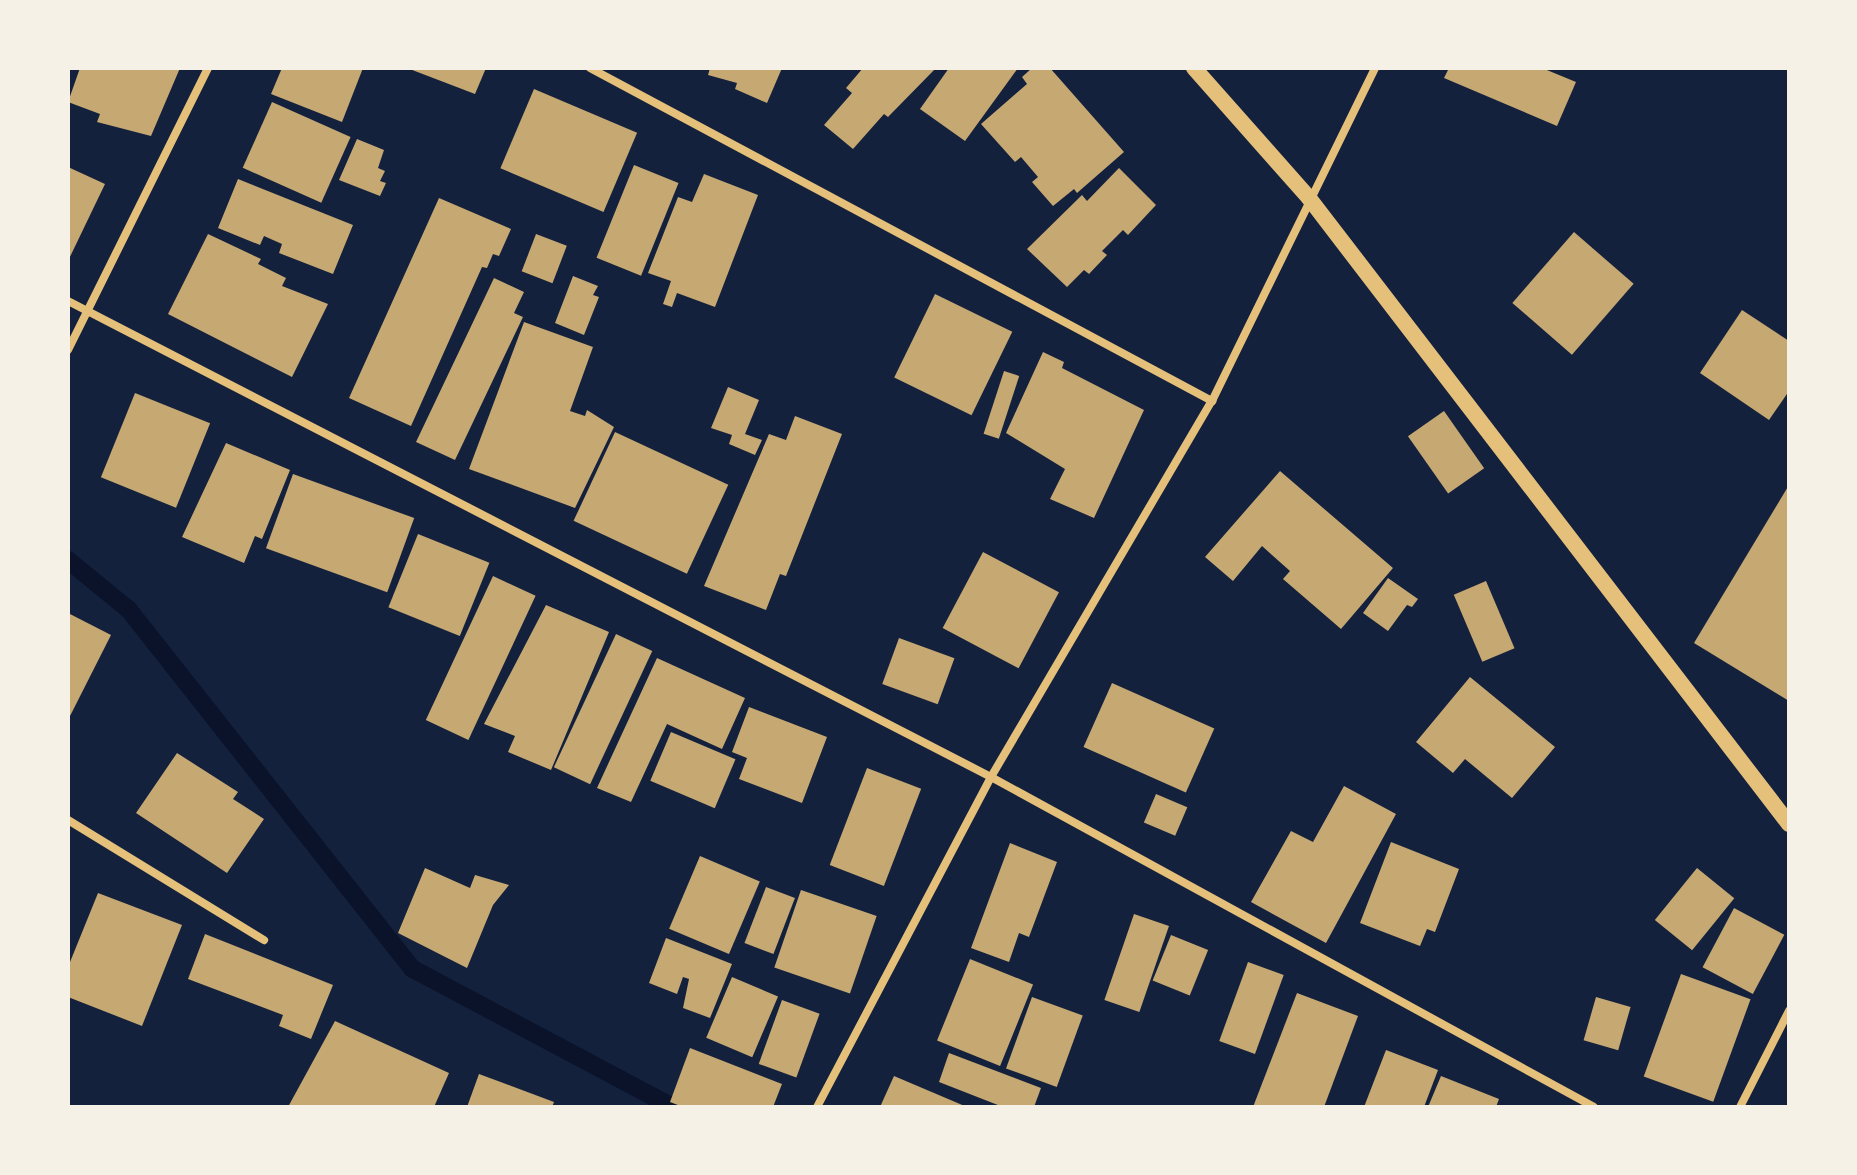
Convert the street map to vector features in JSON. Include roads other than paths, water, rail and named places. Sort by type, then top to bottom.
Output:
[{"type":"main road","points":[[1194,68],[1309,198],[1789,824]]},
{"type":"street","points":[[68,350],[208,68]]},
{"type":"street","points":[[590,68],[1212,401]]},
{"type":"street","points":[[817,1107],[991,777],[1212,401],[1375,68]]},
{"type":"street","points":[[68,301],[991,777],[1594,1107]]},
{"type":"street","points":[[68,820],[264,940]]},
{"type":"street","points":[[1740,1107],[1789,1011]]},
{"type":"waterway","points":[[68,560],[129,610],[413,969],[673,1107]]}]
